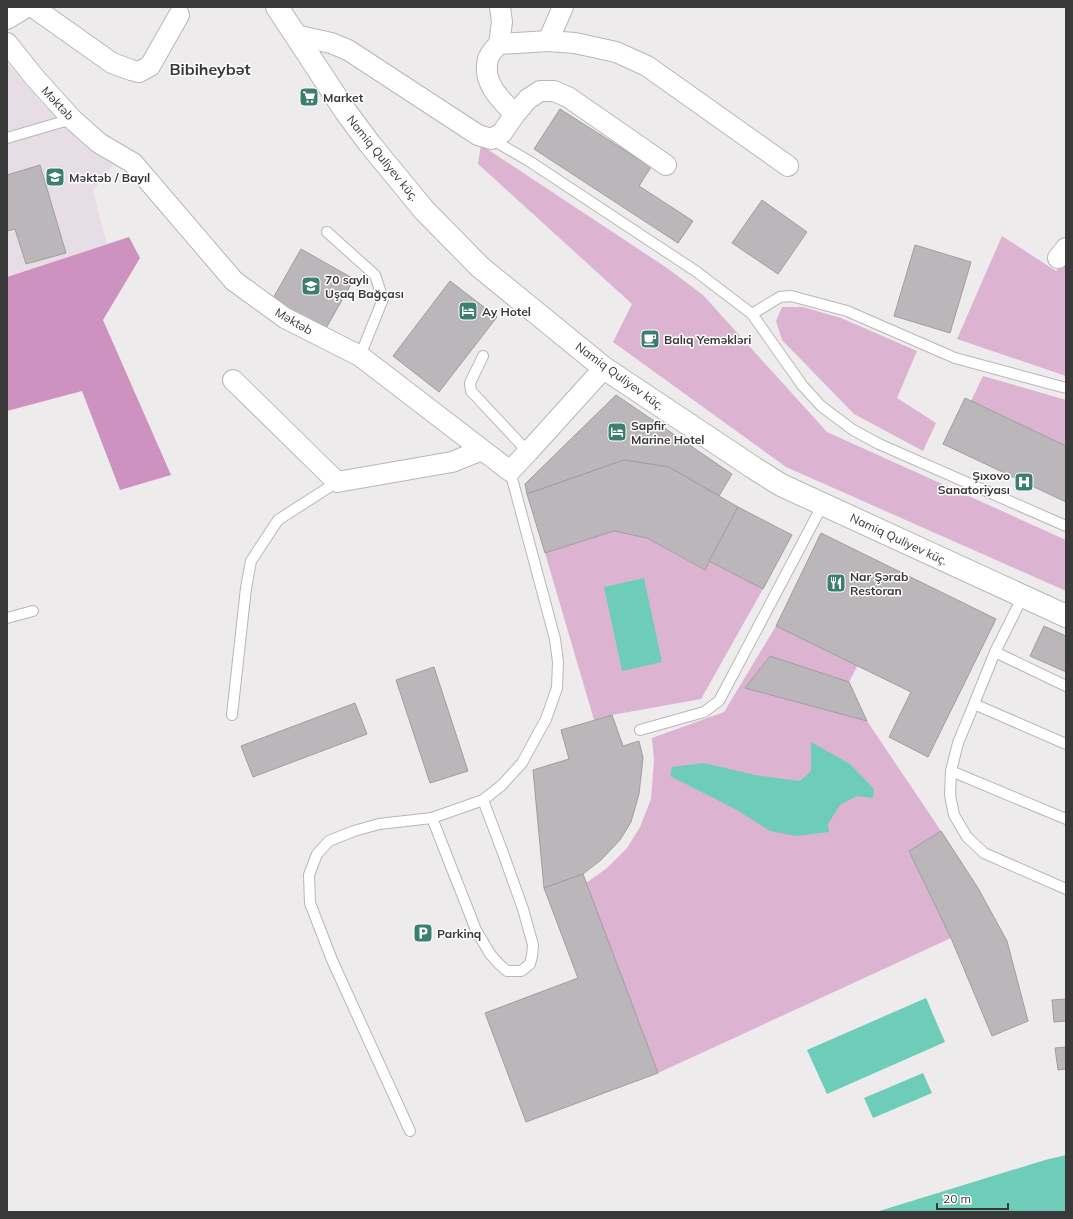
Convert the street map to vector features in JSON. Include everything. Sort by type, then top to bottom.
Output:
[{"type":"street","points":[[7,20],[27,7]]},
{"type":"street","points":[[33,7],[112,63],[139,72],[150,66],[179,15]]},
{"type":"street","name":"Namiq Quliyev küç.","points":[[276,7],[346,112],[424,210],[480,267],[604,368],[781,485],[1066,616]]},
{"type":"street","points":[[500,7],[502,22],[499,44],[488,58],[487,77],[497,95],[515,114]]},
{"type":"street","points":[[548,41],[563,7]]},
{"type":"street","points":[[295,35],[331,43],[348,50],[478,136],[491,139],[502,134],[515,114],[528,99],[540,90],[554,90],[568,97],[666,165]]},
{"type":"street","points":[[499,44],[548,41],[575,43],[616,52],[648,66],[788,166]]},
{"type":"street","name":"Məktəb","points":[[7,43],[35,78],[72,118],[99,143],[133,163],[234,281],[285,318],[360,356],[510,471]]},
{"type":"street","points":[[510,471],[604,368]]},
{"type":"street","points":[[233,380],[338,482],[452,462],[482,450]]},
{"type":"lane","points":[[7,138],[72,118]]},
{"type":"lane","points":[[491,139],[530,161],[697,272],[752,314],[802,385],[821,406],[853,430],[879,444],[1066,526]]},
{"type":"lane","points":[[328,232],[375,275],[383,299],[360,356]]},
{"type":"lane","points":[[752,314],[780,297],[792,296],[847,310],[954,358],[1066,388]]},
{"type":"lane","points":[[483,356],[470,383],[471,391],[528,452]]},
{"type":"lane","points":[[410,1131],[332,960],[310,903],[309,875],[317,854],[329,841],[354,831],[378,824],[432,818],[483,800],[502,785],[522,763],[546,719],[557,688],[558,662],[555,639],[510,471]]},
{"type":"lane","points":[[232,715],[246,588],[251,561],[278,520],[338,482]]},
{"type":"lane","points":[[640,730],[704,712],[719,701],[823,504]]},
{"type":"lane","points":[[1023,596],[995,652],[958,744],[951,771],[950,795],[954,815],[967,837],[984,853],[1066,889]]},
{"type":"lane","points":[[7,618],[33,611]]},
{"type":"lane","points":[[995,652],[1066,686]]},
{"type":"lane","points":[[974,704],[1066,744]]},
{"type":"lane","points":[[951,771],[1066,819]]},
{"type":"lane","points":[[432,818],[476,930],[490,954],[499,964],[507,971],[521,971],[530,964],[533,945],[523,909],[504,853],[483,800]]},
{"type":"shaded area","name":"Mәktәb / Bayıl","points":[[7,63],[44,106],[114,163],[93,191],[107,244],[7,277]]},
{"type":"shaded area","points":[[481,145],[667,268],[703,295],[827,432],[1066,540],[1066,591],[786,467],[613,342],[632,304],[478,164]]},
{"type":"shaded area","points":[[1002,236],[1056,271],[1066,260],[1066,376],[957,339]]},
{"type":"shaded area","points":[[129,237],[140,258],[103,320],[171,475],[120,490],[82,391],[7,411],[7,277]]},
{"type":"shaded area","points":[[782,307],[803,307],[841,318],[917,351],[897,398],[936,423],[923,451],[854,414],[782,340],[776,321]]},
{"type":"shaded area","points":[[983,376],[1066,400],[1066,446],[971,401]]},
{"type":"shaded area","points":[[614,531],[647,538],[704,570],[709,561],[763,589],[701,699],[612,715],[594,720],[545,553]]},
{"type":"shaded area","points":[[644,578],[662,662],[622,671],[604,587]]},
{"type":"shaded area","points":[[776,626],[858,665],[849,682],[770,656],[746,688],[867,721],[941,831],[909,851],[951,938],[658,1073],[586,883],[607,868],[627,848],[640,827],[651,799],[654,760],[652,738],[724,712]]},
{"type":"shaded area","points":[[811,742],[850,764],[874,789],[873,798],[857,796],[840,805],[828,824],[829,832],[796,836],[770,831],[737,810],[670,776],[672,767],[704,763],[755,775],[800,781],[811,771]]},
{"type":"shaded area","points":[[926,998],[945,1042],[827,1094],[807,1050]]},
{"type":"shaded area","points":[[923,1073],[932,1093],[873,1118],[864,1098]]},
{"type":"shaded area","points":[[1066,1155],[1066,1212],[876,1212],[1045,1160]]},
{"type":"building","points":[[560,109],[651,167],[639,186],[693,221],[678,243],[534,149]]},
{"type":"building","points":[[40,165],[66,253],[26,264],[15,229],[7,231],[7,175]]},
{"type":"building","points":[[762,200],[807,232],[778,274],[732,243]]},
{"type":"building","points":[[915,245],[971,262],[950,333],[894,316]]},
{"type":"building","points":[[301,249],[354,279],[325,330],[272,300]]},
{"type":"building","points":[[450,281],[497,317],[439,392],[393,356]]},
{"type":"building","points":[[616,395],[732,474],[719,496],[669,467],[624,460],[527,494],[525,484]]},
{"type":"building","points":[[965,398],[1066,446],[1066,502],[943,444]]},
{"type":"building","points":[[624,460],[669,467],[738,507],[705,570],[647,538],[614,531],[545,553],[527,494]]},
{"type":"building","points":[[738,507],[792,535],[763,589],[709,561]]},
{"type":"building","points":[[821,533],[996,619],[928,757],[889,737],[911,692],[776,626]]},
{"type":"building","points":[[1044,626],[1066,636],[1066,672],[1030,656]]},
{"type":"building","points":[[770,656],[849,682],[867,721],[745,688]]},
{"type":"building","points":[[434,667],[468,771],[430,783],[396,680]]},
{"type":"building","points":[[355,703],[367,734],[253,777],[241,746]]},
{"type":"building","points":[[612,715],[623,746],[639,741],[643,758],[639,794],[631,822],[620,840],[601,860],[583,874],[544,888],[533,770],[569,759],[561,730]]},
{"type":"building","points":[[941,831],[978,888],[1007,941],[1028,1021],[992,1036],[951,938],[909,851]]},
{"type":"building","points":[[583,874],[658,1073],[526,1122],[485,1013],[578,978],[544,888]]},
{"type":"building","points":[[1066,999],[1066,1021],[1054,1022],[1052,1000]]},
{"type":"building","points":[[1066,1047],[1066,1069],[1058,1070],[1055,1048]]},
{"type":"place","name":"Market","points":[[309,97]]},
{"type":"place","name":"Mәktәb / Bayıl","points":[[55,177]]},
{"type":"place","name":"70 saylı Uşaq Bağçası","points":[[311,286]]},
{"type":"place","name":"Ay Hotel","points":[[468,311]]},
{"type":"place","name":"Balıq Yeməkləri","points":[[650,339]]},
{"type":"place","name":"Sapfir Marine Hotel","points":[[617,432]]},
{"type":"place","name":"Şıxovo Sanatoriyası","points":[[1024,482]]},
{"type":"place","name":"Nar Şərab Restoran","points":[[836,583]]},
{"type":"place","name":"Parkinq","points":[[423,933]]},
{"type":"district","name":"Bibiheybət","points":[[210,69]]}]
